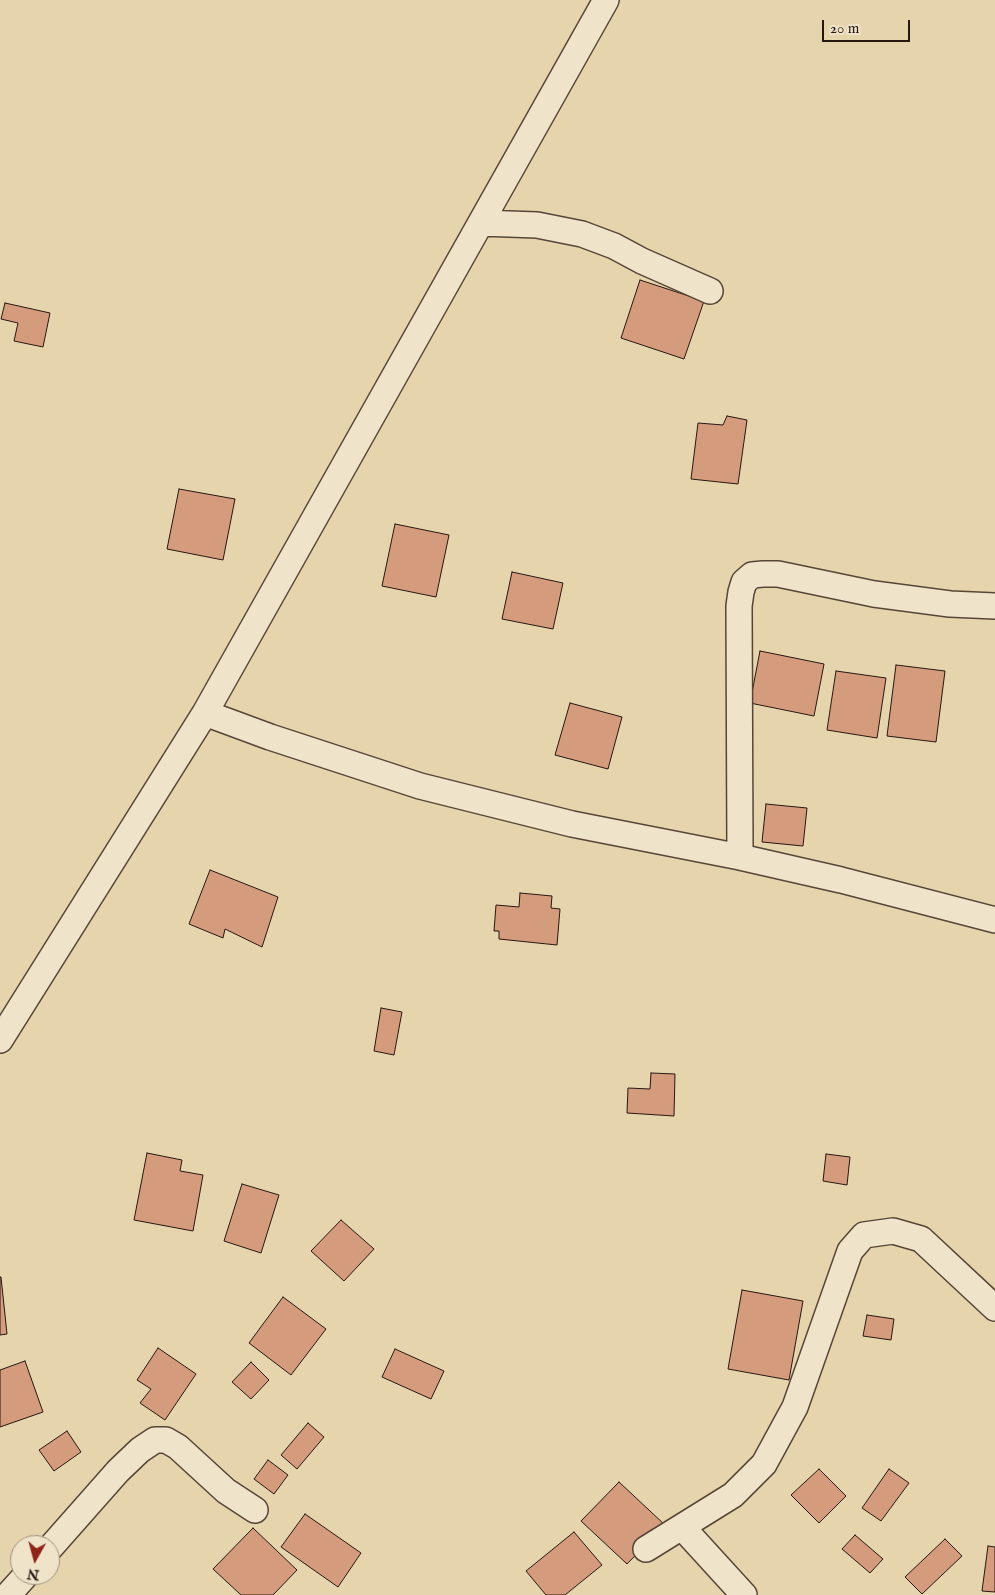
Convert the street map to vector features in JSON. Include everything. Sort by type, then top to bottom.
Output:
[{"type":"street","points":[[0,1040],[205,713],[606,0]]},
{"type":"street","points":[[480,223],[537,225],[582,234],[614,246],[710,291]]},
{"type":"street","points":[[740,857],[739,606],[744,582],[752,576],[778,574],[874,594],[950,604],[995,606]]},
{"type":"street","points":[[205,713],[420,786],[572,824],[740,857],[841,880],[995,920]]},
{"type":"street","points":[[646,1549],[732,1495],[764,1464],[795,1407],[850,1251],[864,1235],[893,1231],[921,1239],[995,1308]]},
{"type":"street","points":[[60,1537],[118,1471],[140,1450],[155,1440],[166,1440],[178,1446],[226,1491],[255,1510]]},
{"type":"street","points":[[682,1527],[744,1595]]},
{"type":"street","points":[[8,1595],[17,1585]]},
{"type":"building","points":[[640,280],[704,301],[684,359],[621,338]]},
{"type":"building","points":[[5,303],[50,313],[43,347],[14,341],[18,323],[1,319]]},
{"type":"building","points":[[727,416],[747,420],[738,484],[691,479],[698,423],[723,425]]},
{"type":"building","points":[[179,489],[235,499],[223,560],[167,549]]},
{"type":"building","points":[[395,524],[449,535],[436,597],[382,586]]},
{"type":"building","points":[[512,572],[563,583],[553,629],[502,619]]},
{"type":"building","points":[[760,651],[824,664],[814,716],[750,703]]},
{"type":"building","points":[[896,665],[945,671],[936,742],[887,736]]},
{"type":"building","points":[[836,671],[886,678],[877,738],[827,730]]},
{"type":"building","points":[[570,703],[622,717],[608,769],[555,755]]},
{"type":"building","points":[[766,804],[807,808],[803,846],[762,842]]},
{"type":"building","points":[[210,870],[278,897],[262,947],[225,929],[223,938],[189,924]]},
{"type":"building","points":[[520,893],[552,896],[551,908],[560,909],[557,945],[499,939],[499,931],[494,931],[496,905],[519,907]]},
{"type":"building","points":[[381,1008],[402,1012],[394,1055],[374,1051]]},
{"type":"building","points":[[651,1073],[675,1074],[674,1116],[627,1113],[628,1088],[650,1089]]},
{"type":"building","points":[[147,1153],[182,1160],[180,1171],[203,1175],[193,1231],[134,1220]]},
{"type":"building","points":[[826,1154],[850,1157],[847,1185],[823,1181]]},
{"type":"building","points":[[242,1184],[279,1195],[261,1253],[224,1241]]},
{"type":"building","points":[[341,1220],[374,1249],[344,1281],[311,1251]]},
{"type":"building","points":[[0,1277],[7,1334],[0,1335]]},
{"type":"building","points":[[742,1290],[803,1301],[789,1380],[728,1369]]},
{"type":"building","points":[[283,1297],[326,1329],[291,1375],[249,1343]]},
{"type":"building","points":[[867,1315],[894,1319],[891,1340],[863,1336]]},
{"type":"building","points":[[158,1348],[196,1374],[165,1420],[140,1403],[151,1389],[137,1380]]},
{"type":"building","points":[[395,1349],[444,1371],[431,1399],[382,1377]]},
{"type":"building","points":[[25,1361],[43,1412],[0,1427],[0,1370]]},
{"type":"building","points":[[251,1362],[269,1380],[251,1399],[232,1382]]},
{"type":"building","points":[[308,1423],[324,1437],[297,1469],[281,1455]]},
{"type":"building","points":[[67,1431],[81,1452],[54,1471],[39,1450]]},
{"type":"building","points":[[268,1460],[288,1475],[274,1494],[254,1479]]},
{"type":"building","points":[[819,1469],[846,1496],[819,1523],[791,1495]]},
{"type":"building","points":[[889,1469],[909,1483],[881,1521],[862,1508]]},
{"type":"building","points":[[619,1482],[665,1525],[627,1564],[581,1521]]},
{"type":"building","points":[[305,1514],[361,1553],[338,1587],[281,1547]]},
{"type":"building","points":[[253,1528],[297,1570],[273,1595],[241,1595],[213,1569]]},
{"type":"building","points":[[574,1532],[602,1565],[565,1595],[546,1595],[526,1571]]},
{"type":"building","points":[[855,1535],[883,1559],[870,1573],[842,1549]]},
{"type":"building","points":[[945,1539],[962,1556],[922,1594],[905,1577]]},
{"type":"building","points":[[988,1546],[995,1547],[995,1592],[982,1591]]}]
